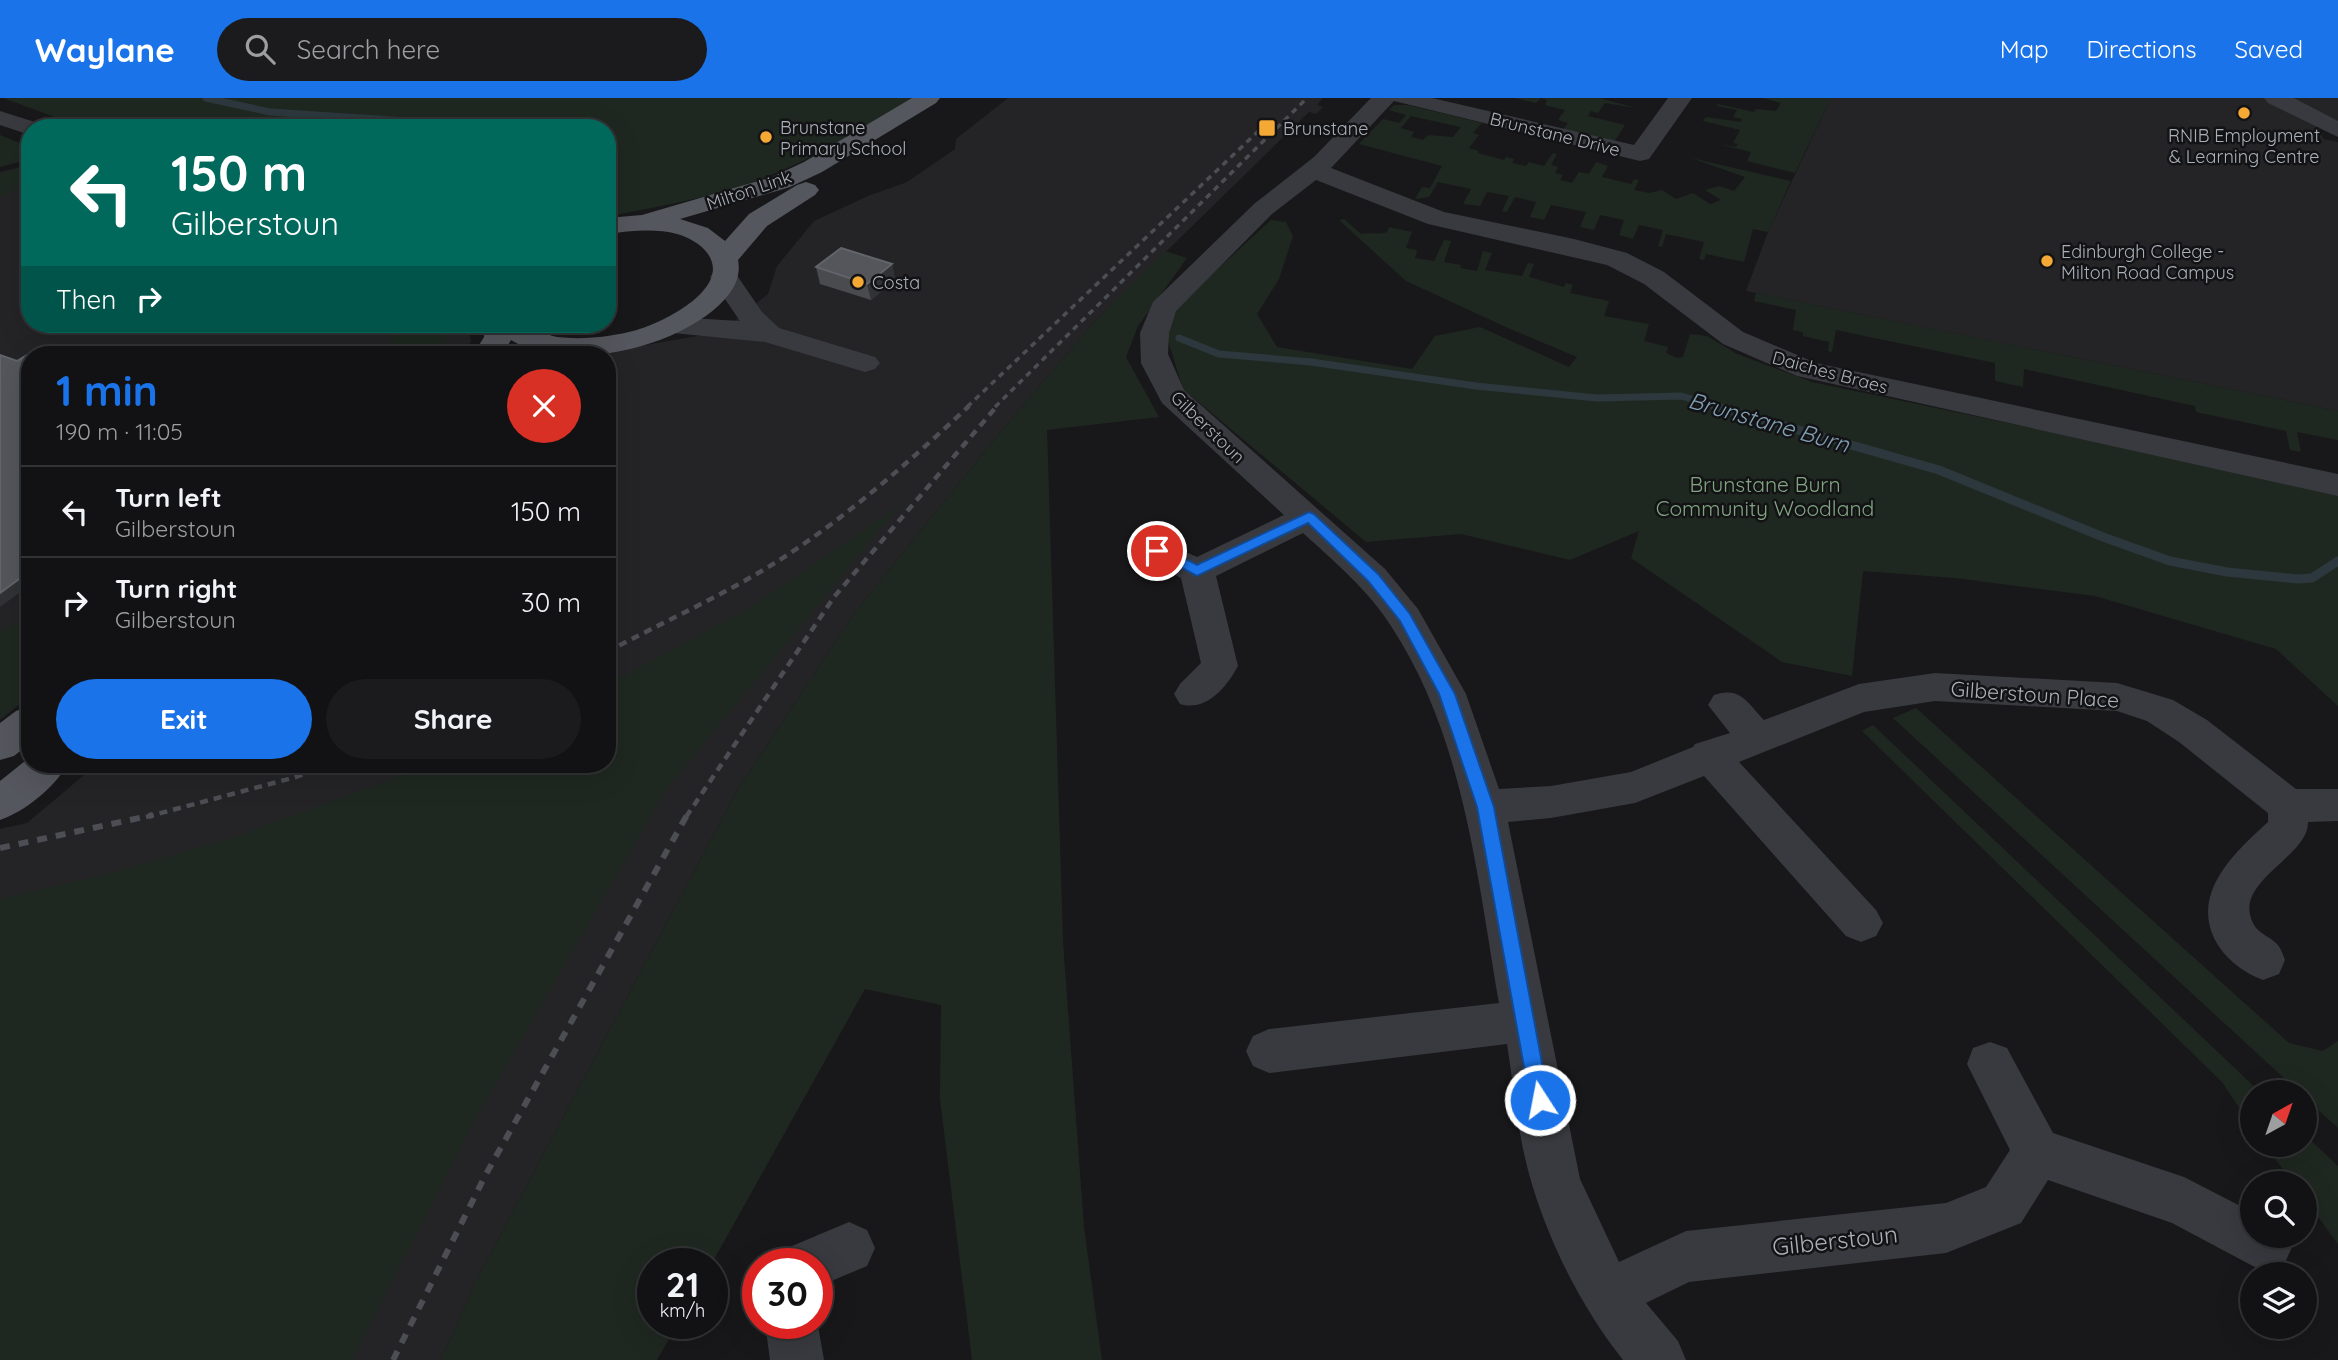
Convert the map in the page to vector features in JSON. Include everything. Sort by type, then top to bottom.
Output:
[{"type":"main road","name":"Milton Link","points":[[636,223],[722,201],[781,182],[938,101]]},
{"type":"main road","name":"Milton Link","points":[[603,346],[673,326],[709,302],[724,268],[747,230],[765,215],[938,101]]},
{"type":"main road","points":[[616,225],[669,225],[697,233],[711,242],[724,268]]},
{"type":"main road","name":"Milton Link","points":[[519,333],[559,346]]},
{"type":"main road","points":[[0,745],[21,728]]},
{"type":"main road","points":[[4,800],[37,773]]},
{"type":"street","name":"Gilberstoun","points":[[1384,98],[1313,170],[1279,196],[1163,308],[1154,328],[1152,352],[1157,372],[1173,396],[1373,578],[1405,618],[1447,694],[1485,807],[1555,1180],[1571,1222],[1608,1294],[1659,1360]]},
{"type":"street","name":"Brunstane Drive","points":[[1404,98],[1640,154],[1679,98]]},
{"type":"street","points":[[2276,98],[2338,130]]},
{"type":"street","name":"Daiches Braes","points":[[1313,170],[1437,219],[1586,249],[1617,259],[1654,278],[1732,338],[1808,370],[2338,485]]},
{"type":"street","points":[[724,268],[752,318],[769,334]]},
{"type":"street","points":[[673,326],[730,328],[769,334],[865,363]]},
{"type":"street","points":[[1197,571],[1309,517]]},
{"type":"street","points":[[1157,551],[1197,571],[1220,666],[1193,694]]},
{"type":"street","name":"Gilberstoun Place","points":[[1485,807],[1550,802],[1635,786],[1860,698],[1935,687],[2117,697],[2160,710],[2193,731],[2288,806]]},
{"type":"street","points":[[1727,705],[1757,737]]},
{"type":"street","points":[[1709,755],[1861,923]]},
{"type":"street","points":[[2263,960],[2232,931],[2229,904],[2252,860],[2288,829],[2288,806],[2337,805]]},
{"type":"street","points":[[1269,1051],[1524,1021]]},
{"type":"street","points":[[1990,1064],[2037,1152],[2184,1202],[2240,1233]]},
{"type":"street","name":"Gilberstoun","points":[[1608,1294],[1686,1257],[1946,1228],[2003,1205],[2037,1152]]},
{"type":"street","points":[[794,1339],[797,1360]]},
{"type":"shaded area","points":[[1008,98],[1323,98],[1317,105],[1323,107],[1316,114],[1309,112],[1095,321],[998,435],[856,611],[738,789],[477,1279],[441,1360],[0,1360],[0,829],[27,823],[86,773],[616,773],[616,352],[721,332],[768,294],[777,266],[814,221],[868,196],[907,182],[955,149],[956,139]]},
{"type":"shaded area","name":"Edinburgh College - Milton Road Campus","points":[[1831,98],[2267,98],[2320,128],[2323,139],[2338,142],[2338,411],[1746,291],[1768,232]]},
{"type":"shaded area","points":[[2293,98],[2338,98],[2338,122]]},
{"type":"shaded area","points":[[21,167],[21,333],[469,333],[471,342],[467,346],[21,346],[21,703],[0,720],[0,172]]},
{"type":"green space","points":[[3,98],[912,98],[831,147],[766,177],[711,195],[616,215],[616,119],[60,119]]},
{"type":"green space","points":[[1514,98],[1541,98],[1536,103]]},
{"type":"green space","points":[[1541,98],[1600,98],[1636,108],[1605,103],[1598,113],[1591,111],[1588,116],[1625,125],[1614,142],[1563,130],[1568,123],[1558,120],[1565,110],[1545,105],[1547,100]]},
{"type":"green space","points":[[1763,98],[1831,98],[1795,173],[1747,161],[1751,152],[1718,144],[1736,147],[1738,144],[1733,143],[1740,130],[1703,121],[1706,117],[1741,122],[1742,119],[1733,117],[1737,110],[1717,106],[1718,104],[1754,112],[1756,109],[1776,111],[1781,103]]},
{"type":"green space","points":[[1394,105],[1408,105],[1482,123],[1473,133],[1479,135],[1469,148],[1504,160],[1506,157],[1514,159],[1512,163],[1526,166],[1529,162],[1544,166],[1553,153],[1557,154],[1551,165],[1558,167],[1555,173],[1563,175],[1560,180],[1572,183],[1579,172],[1589,174],[1596,162],[1608,166],[1602,177],[1631,184],[1634,179],[1639,180],[1634,190],[1649,193],[1662,190],[1676,199],[1693,193],[1710,204],[1721,200],[1705,190],[1719,186],[1734,191],[1745,177],[1691,158],[1791,181],[1768,232],[1753,229],[1744,262],[1706,254],[1704,260],[1699,259],[1704,242],[1666,234],[1662,247],[1658,246],[1663,230],[1639,225],[1633,239],[1619,235],[1624,220],[1600,215],[1594,230],[1580,227],[1586,212],[1551,205],[1544,220],[1530,217],[1536,202],[1515,197],[1507,212],[1502,211],[1509,196],[1487,192],[1480,206],[1463,204],[1471,189],[1438,182],[1429,197],[1415,199],[1422,187],[1430,188],[1442,166],[1359,144],[1383,119],[1399,123],[1406,115],[1389,110]],"holes":[[[1411,116],[1460,127],[1453,137],[1428,135],[1423,140],[1411,137],[1414,132],[1401,128]]]},
{"type":"green space","points":[[0,135],[21,143],[21,161],[0,167]]},
{"type":"green space","points":[[21,169],[21,186],[0,198],[0,174]]},
{"type":"green space","name":"Brunstane Burn Community Woodland","points":[[1344,219],[1361,234],[1384,233],[1389,227],[1412,232],[1406,248],[1417,250],[1415,258],[1434,261],[1444,240],[1451,241],[1444,262],[1461,265],[1460,268],[1477,271],[1483,251],[1492,253],[1485,270],[1522,276],[1528,263],[1534,264],[1529,277],[1564,287],[1566,283],[1573,285],[1570,293],[1609,301],[1604,316],[1649,324],[1644,341],[1668,347],[1666,353],[1677,358],[1683,357],[1690,334],[1707,336],[1737,354],[1812,382],[2338,492],[2338,706],[2276,649],[2095,596],[1955,578],[1863,571],[1852,676],[1782,662],[1631,558],[1639,531],[1570,560],[1461,534],[1366,542],[1183,389],[1166,334],[1175,308],[1271,220],[1286,222],[1293,236],[1279,279],[1257,314],[1277,347],[1412,369],[1435,336],[1480,327],[1569,367],[1577,357],[1406,281],[1339,220]]},
{"type":"green space","points":[[1165,251],[1187,258],[1138,326],[1126,357],[1159,417],[1047,430],[1063,942],[1084,1227],[1102,1360],[972,1360],[940,1099],[941,1005],[865,989],[720,1248],[637,1248],[637,1339],[669,1339],[657,1360],[441,1360],[477,1279],[738,789],[856,611],[998,435],[1095,321]]},
{"type":"green space","points":[[1756,293],[2338,411],[2338,440],[2297,432],[2301,452],[2290,450],[2286,431],[2196,412],[2195,406],[2024,369],[2023,387],[1995,381],[1995,363],[1836,330],[1832,352],[1828,351],[1829,342],[1803,336],[1803,332],[1793,330],[1796,310],[1754,301]]},
{"type":"green space","points":[[395,333],[445,333],[448,345],[448,346],[387,346]]},
{"type":"green space","points":[[900,505],[666,790],[475,1120],[352,1360],[0,1360],[0,899],[106,874],[232,838],[407,773],[616,773],[616,680],[751,607]]},
{"type":"green space","points":[[21,622],[21,703],[0,719],[0,632]]},
{"type":"green space","points":[[1916,708],[2289,1043],[2323,1051],[2338,1041],[2338,1128],[2317,1109],[2317,1080],[2286,1080],[1893,718]]},
{"type":"green space","points":[[1873,725],[2247,1080],[2240,1080],[2240,1109],[2222,1082],[1862,731]]},
{"type":"green space","points":[[2317,1146],[2338,1166],[2338,1244],[2317,1215],[2317,1171],[2284,1171],[2274,1157],[2317,1157]]},
{"type":"building","points":[[841,248],[892,264],[867,284],[816,267]]},
{"type":"building","points":[[0,355],[17,361],[21,359],[21,578],[0,593]]},
{"type":"waterway","points":[[206,98],[270,112],[377,119]]},
{"type":"waterway","name":"Brunstane Burn","points":[[1179,338],[1219,354],[1311,362],[1476,386],[1597,398],[1681,396],[1720,407]]},
{"type":"waterway","name":"Brunstane Burn","points":[[1714,406],[1939,470],[2103,537],[2170,561],[2227,572],[2298,579],[2312,578],[2338,561]]},
{"type":"railway","points":[[995,407],[1307,98]]},
{"type":"railway","points":[[967,407],[1267,123]]},
{"type":"railway","points":[[616,647],[736,585],[804,544],[877,488],[969,406]]},
{"type":"railway","points":[[686,817],[834,597],[997,406]]},
{"type":"railway","points":[[146,817],[307,773]]},
{"type":"railway","points":[[0,848],[153,815]]},
{"type":"railway","points":[[393,1360],[485,1176],[687,815]]},
{"type":"place","name":"RNIB Employment & Learning Centre","points":[[2244,113]]},
{"type":"place","name":"Brunstane","points":[[1267,128]]},
{"type":"place","name":"Brunstane Primary School","points":[[766,137]]},
{"type":"place","name":"Edinburgh College - Milton Road Campus","points":[[2047,261]]},
{"type":"place","name":"Costa","points":[[858,282]]},
{"type":"route","points":[[1157,551],[1197,571],[1309,517],[1373,578],[1405,618],[1447,694],[1485,807],[1540,1100]]}]
